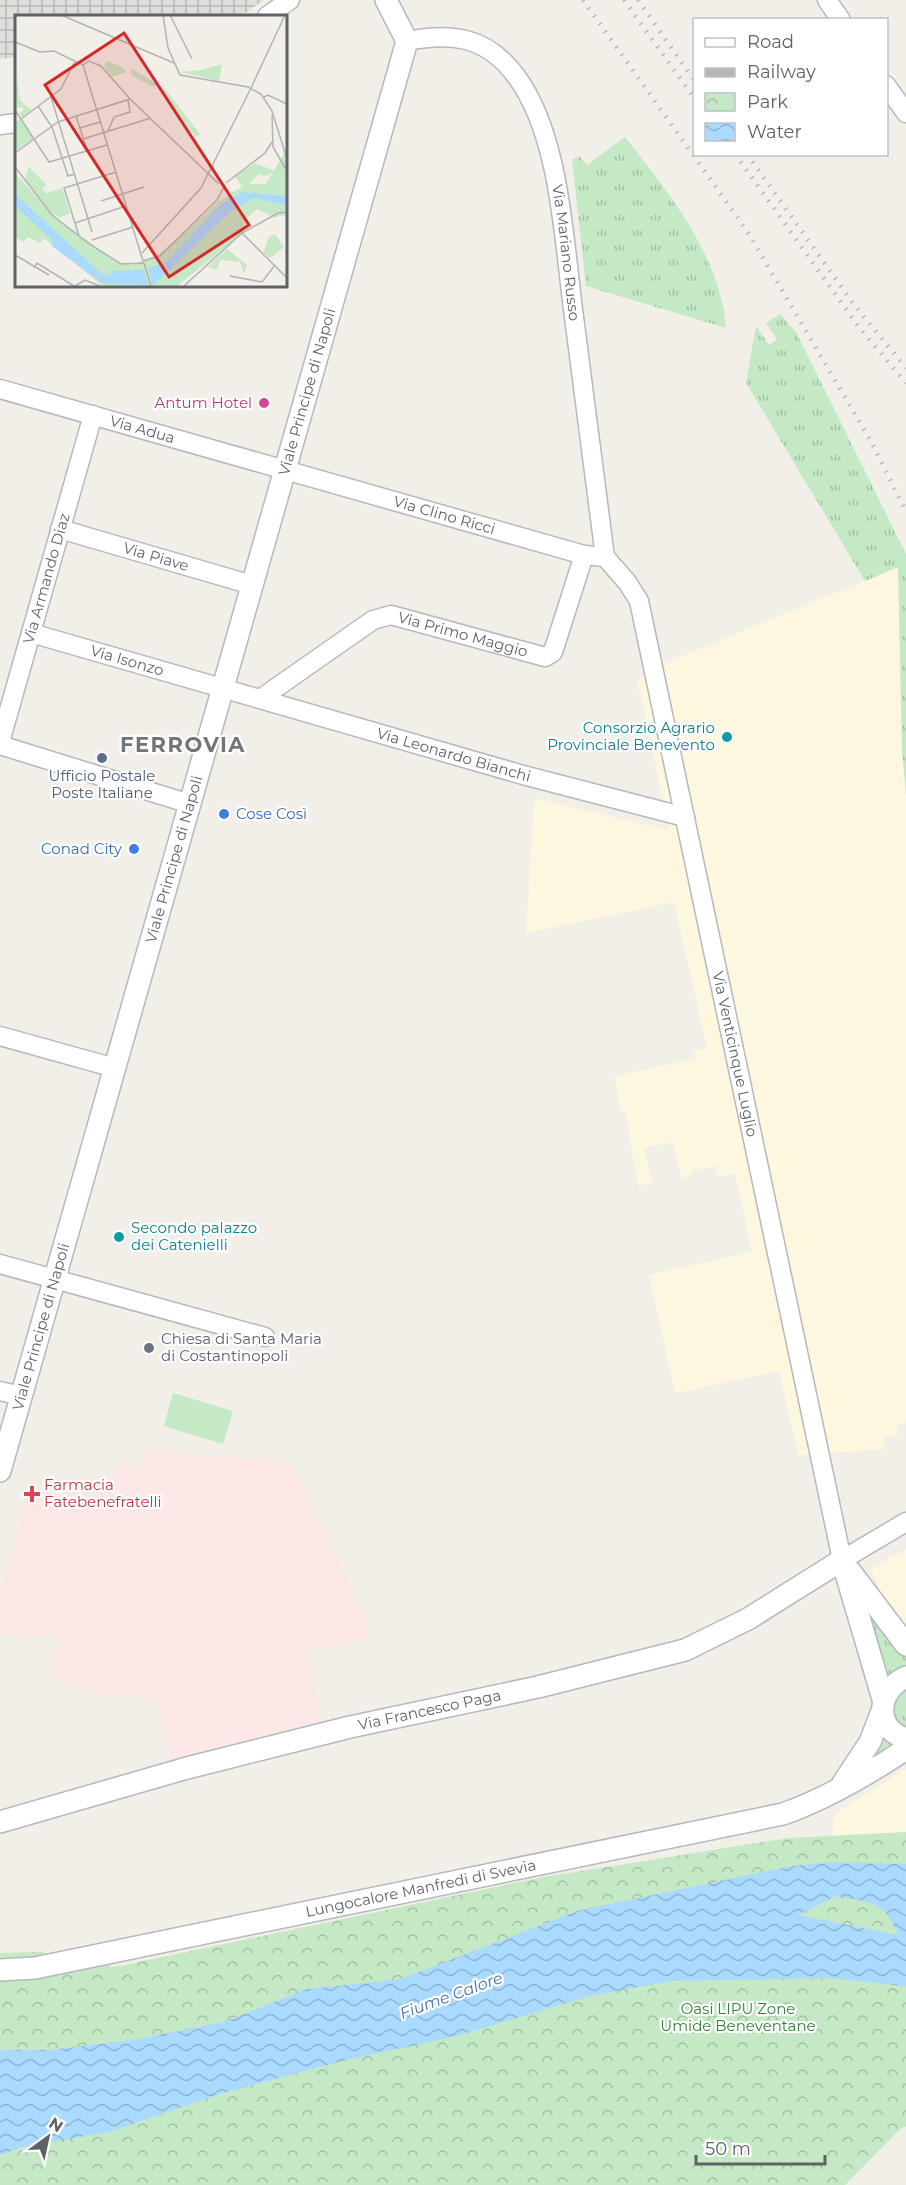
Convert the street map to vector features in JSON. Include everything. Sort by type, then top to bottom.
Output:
[{"type":"street","points":[[268,15],[290,0]]},
{"type":"street","points":[[386,0],[407,41]]},
{"type":"street","points":[[827,0],[840,18]]},
{"type":"street","name":"Via Mariano Russo","points":[[407,41],[433,36],[460,37],[479,44],[500,59],[516,75],[538,114],[547,141],[562,224],[605,557]]},
{"type":"street","name":"Viale Principe di Napoli","points":[[0,1471],[407,41]]},
{"type":"street","points":[[888,88],[906,113]]},
{"type":"street","points":[[0,125],[15,123]]},
{"type":"street","name":"Via Adua","points":[[0,389],[285,470]]},
{"type":"street","name":"Via Armando Diaz","points":[[0,744],[93,415]]},
{"type":"street","name":"Via Clino Ricci","points":[[285,470],[584,555],[605,557]]},
{"type":"street","name":"Via Piave","points":[[60,529],[252,585]]},
{"type":"street","name":"Via Primo Maggio","points":[[260,699],[373,620],[391,615],[545,657],[553,652],[584,555]]},
{"type":"street","name":"Via Venticinque Luglio","points":[[605,557],[639,601],[842,1560],[882,1705],[891,1730],[906,1739]]},
{"type":"street","name":"Via Isonzo","points":[[31,633],[222,690]]},
{"type":"street","name":"Via Leonardo Bianchi","points":[[222,690],[523,775],[685,817]]},
{"type":"street","points":[[0,744],[190,804]]},
{"type":"street","points":[[0,1036],[115,1068]]},
{"type":"street","points":[[0,1264],[265,1337]]},
{"type":"street","points":[[0,1390],[21,1396]]},
{"type":"street","points":[[842,1560],[906,1522]]},
{"type":"street","name":"Via Venticinque Luglio","points":[[842,1560],[906,1645]]},
{"type":"street","name":"Via Francesco Paga","points":[[0,1822],[77,1797],[198,1765],[350,1727],[538,1687],[685,1650],[748,1619],[842,1560]]},
{"type":"street","points":[[882,1705],[896,1681],[906,1677]]},
{"type":"street","name":"Lungocalore Manfredi di Svevia","points":[[837,1790],[864,1753],[882,1705]]},
{"type":"street","name":"Lungocalore Manfredi di Svevia","points":[[0,1970],[35,1968],[783,1814],[816,1803],[906,1749]]},
{"type":"shaded area","points":[[0,0],[264,0],[242,15],[15,15],[15,57],[0,59]]},
{"type":"shaded area","points":[[898,567],[902,748],[906,796],[906,1423],[897,1424],[898,1435],[884,1436],[885,1449],[798,1455],[779,1371],[675,1393],[649,1275],[752,1252],[735,1173],[718,1177],[715,1166],[691,1171],[692,1176],[681,1178],[673,1142],[644,1148],[652,1183],[638,1186],[625,1110],[621,1111],[614,1076],[695,1059],[693,1052],[707,1048],[674,902],[526,933],[534,798],[670,831],[637,680],[675,659]]},
{"type":"shaded area","points":[[148,1451],[292,1462],[294,1471],[352,1589],[358,1610],[365,1609],[371,1638],[307,1651],[322,1725],[170,1760],[158,1704],[119,1693],[107,1696],[49,1677],[60,1637],[47,1634],[32,1636],[0,1634],[0,1596],[31,1487],[61,1496],[64,1488],[116,1476],[123,1460],[143,1466]]},
{"type":"shaded area","points":[[906,1549],[906,1633],[872,1587],[878,1583],[870,1569]]},
{"type":"shaded area","points":[[906,1769],[906,1832],[832,1836],[833,1818],[839,1811]]},
{"type":"green space","points":[[625,137],[675,203],[703,250],[722,301],[726,328],[586,286],[572,159],[580,157],[587,165]]},
{"type":"green space","points":[[780,314],[796,332],[906,554],[906,796],[902,748],[898,567],[865,581],[746,383],[756,326],[769,345],[777,339],[766,323]]},
{"type":"green space","points":[[173,1393],[233,1411],[223,1444],[164,1426]]},
{"type":"green space","points":[[860,1603],[867,1604],[906,1656],[906,1667],[884,1679]]},
{"type":"green space","points":[[906,1683],[906,1729],[891,1717],[891,1695]]},
{"type":"green space","points":[[879,1728],[899,1744],[868,1766]]},
{"type":"green space","name":"Oasi LIPU Zone Umide Beneventane","points":[[906,1832],[906,2127],[901,2128],[845,2185],[0,2185],[0,1953],[40,1952],[115,1967],[538,1878],[788,1838]]},
{"type":"water","name":"Fiume Calore","points":[[832,1862],[906,1864],[906,1986],[830,1978],[671,1981],[590,1996],[457,2036],[342,2061],[220,2094],[109,2132],[22,2147],[0,2155],[0,2050],[50,2050],[139,2039],[224,2022],[307,1989],[401,1979],[577,1911],[792,1866]],"holes":[[[836,1896],[875,1905],[887,1915],[898,1935],[799,1915]]]},
{"type":"railway","points":[[583,0],[693,155]]},
{"type":"railway","points":[[624,0],[693,97]]},
{"type":"railway","points":[[638,0],[693,79]]},
{"type":"railway","points":[[694,156],[747,231],[872,443],[906,512]]},
{"type":"railway","points":[[736,156],[858,326],[906,383]]},
{"type":"railway","points":[[748,156],[855,306],[906,368]]},
{"type":"place","name":"Antum Hotel","points":[[264,403]]},
{"type":"place","name":"Consorzio Agrario Provinciale Benevento","points":[[727,737]]},
{"type":"place","name":"Ufficio Postale Poste Italiane","points":[[102,758]]},
{"type":"place","name":"Cose Così","points":[[224,814]]},
{"type":"place","name":"Conad City","points":[[134,849]]},
{"type":"place","name":"Secondo palazzo dei Catenielli","points":[[119,1237]]},
{"type":"place","name":"Chiesa di Santa Maria di Costantinopoli","points":[[149,1348]]},
{"type":"place","name":"Farmacia Fatebenefratelli","points":[[32,1494]]},
{"type":"district","name":"FERROVIA","points":[[183,745]]}]
